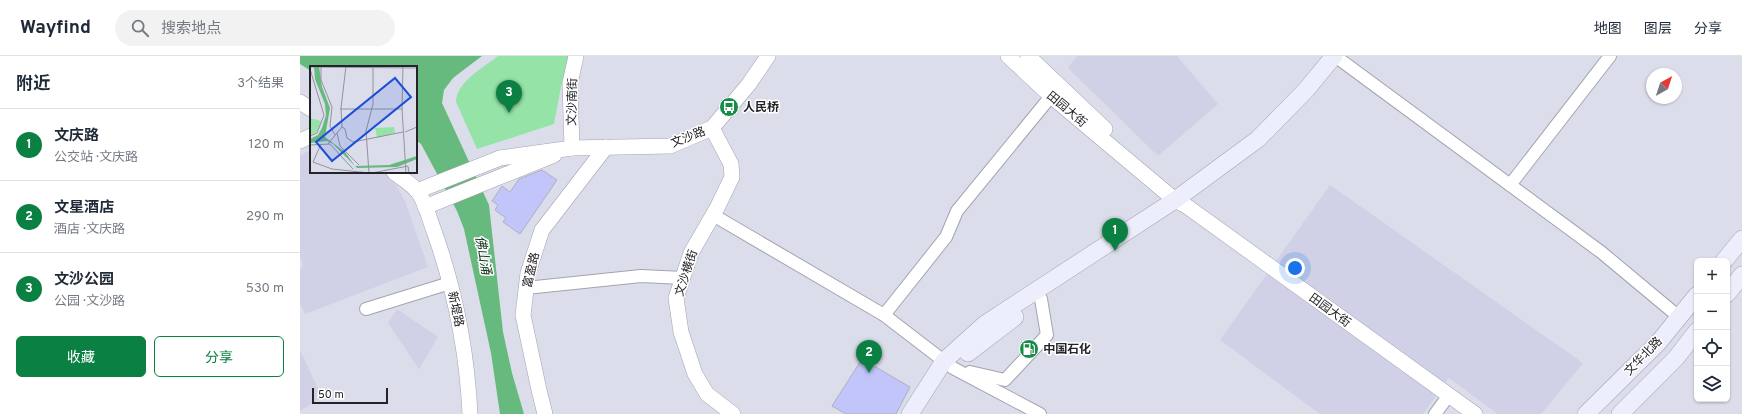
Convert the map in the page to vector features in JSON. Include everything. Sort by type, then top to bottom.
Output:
[{"type":"main road","points":[[910,414],[948,364],[985,324],[1268,145],[1314,93],[1338,57]]},
{"type":"main road","points":[[922,414],[943,379],[948,364],[968,353],[1008,322],[1181,200]]},
{"type":"main road","points":[[1726,258],[1742,239]]},
{"type":"main road","points":[[1730,290],[1742,275]]},
{"type":"main road","name":"文华北路","points":[[1586,414],[1658,343],[1694,299]]},
{"type":"main road","name":"文华北路","points":[[1620,414],[1676,358],[1694,335]]},
{"type":"street","name":"文沙南街","points":[[572,148],[570,83],[576,56]]},
{"type":"street","name":"文沙路","points":[[417,191],[500,158],[572,148],[670,146],[712,128],[750,84],[768,56]]},
{"type":"street","name":"田园大街","points":[[1008,56],[1055,91],[1181,200],[1474,414]]},
{"type":"street","name":"田园大街","points":[[1028,56],[1055,91]]},
{"type":"street","points":[[1510,185],[1610,56]]},
{"type":"street","points":[[1338,57],[1601,252],[1679,317]]},
{"type":"street","points":[[884,315],[946,237],[957,210],[1055,91]]},
{"type":"street","points":[[300,102],[310,108]]},
{"type":"street","name":"文沙横街","points":[[712,128],[731,164],[732,176],[713,215],[691,253],[676,298],[681,332],[695,374],[707,394],[724,411]]},
{"type":"street","points":[[300,141],[310,136]]},
{"type":"street","name":"富盈路","points":[[545,414],[523,315],[528,273],[542,230],[606,147]]},
{"type":"street","name":"文沙路","points":[[425,207],[508,175],[572,148]]},
{"type":"street","points":[[395,173],[417,191]]},
{"type":"street","name":"新堤路","points":[[417,191],[425,207],[441,251],[450,283],[466,362],[470,414]]},
{"type":"street","points":[[713,215],[884,315],[948,364],[1040,414]]},
{"type":"street","points":[[526,288],[641,276],[683,278]]},
{"type":"street","points":[[366,309],[450,283]]},
{"type":"street","points":[[948,364],[1005,380],[1047,335],[1041,300]]},
{"type":"street","points":[[1435,414],[1449,395]]},
{"type":"shaded area","points":[[498,56],[570,56],[561,87],[554,124],[477,149],[456,102],[457,94],[466,81],[478,70]]},
{"type":"shaded area","points":[[1077,56],[1177,56],[1218,104],[1158,156],[1068,68]]},
{"type":"shaded area","points":[[310,150],[310,173],[390,173],[405,201],[428,267],[305,314],[300,304],[300,270],[303,265],[300,256],[300,155]]},
{"type":"shaded area","points":[[1330,185],[1583,363],[1541,414],[1498,414],[1449,378],[1423,414],[1320,414],[1220,340]]},
{"type":"shaded area","points":[[397,309],[438,337],[419,369],[388,323]]},
{"type":"shaded area","points":[[300,350],[322,397],[300,411]]},
{"type":"water","name":"佛山涌","points":[[300,56],[482,56],[453,78],[444,90],[442,103],[489,205],[503,332],[512,373],[524,414],[500,414],[491,353],[464,229],[457,211],[421,144],[417,141],[417,66],[310,66],[310,70],[300,64]]},
{"type":"building","points":[[542,170],[557,180],[520,234],[503,222],[506,218],[495,210],[498,205],[492,201],[502,186],[510,192],[519,179]]},
{"type":"building","points":[[862,359],[910,387],[896,414],[846,414],[832,406]]},
{"type":"place","name":"人民桥","points":[[729,107]]},
{"type":"place","name":"文沙公园","points":[[509,113]]},
{"type":"place","name":"文庆路","points":[[1115,251]]},
{"type":"place","name":"中国石化","points":[[1029,349]]},
{"type":"place","name":"文星酒店","points":[[869,373]]}]
